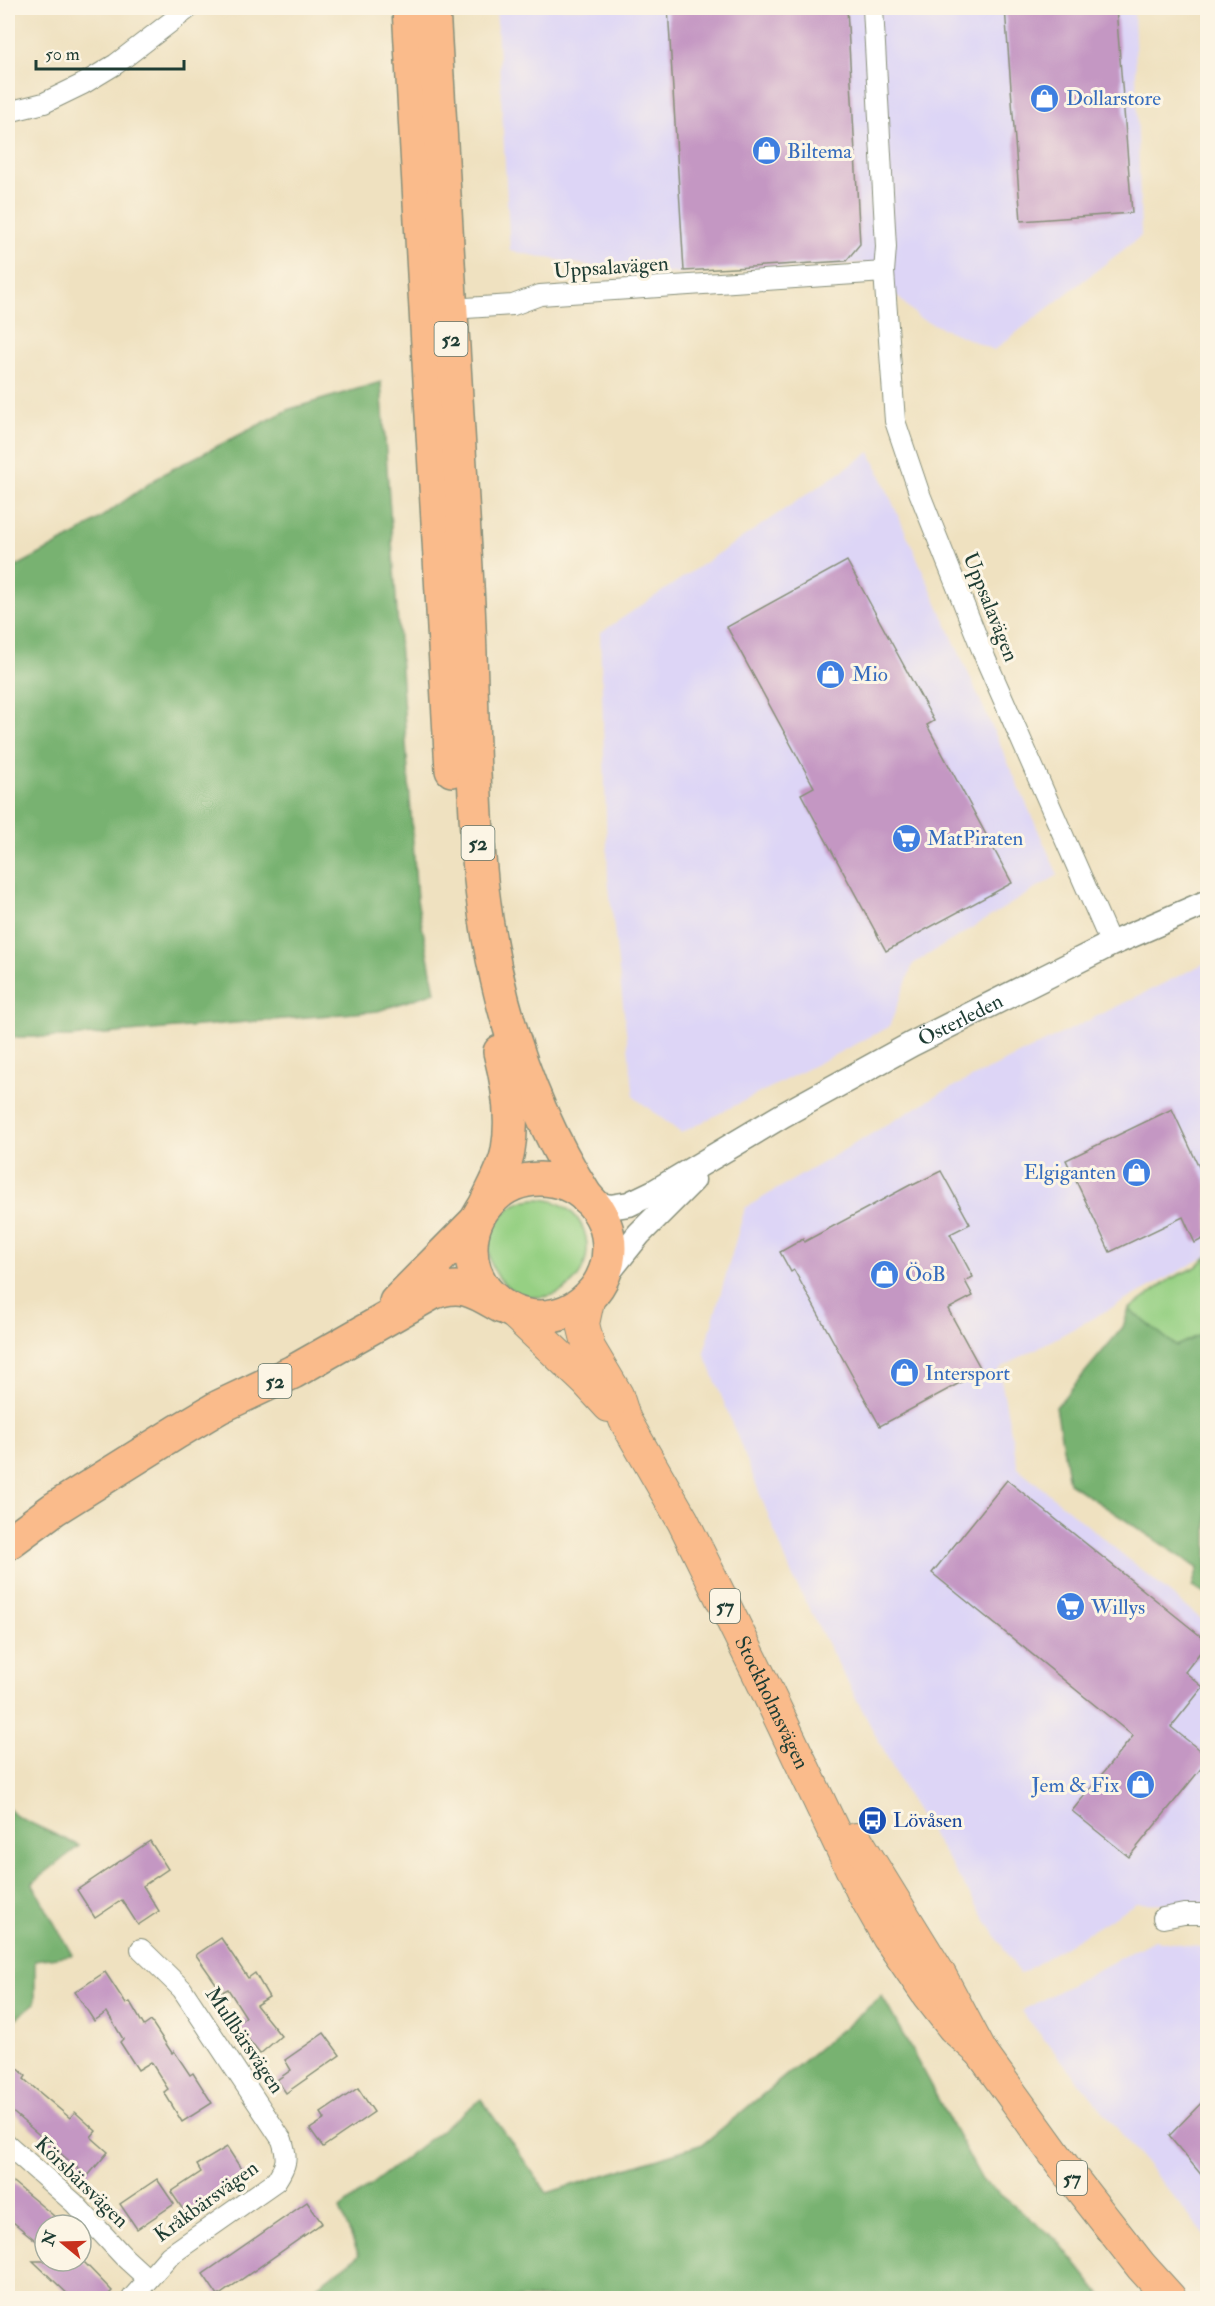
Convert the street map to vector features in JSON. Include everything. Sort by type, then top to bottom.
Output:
[{"type":"highway","name":"52","points":[[8,1543],[54,1509],[219,1407],[292,1372],[432,1293],[450,1287],[461,1287],[475,1291],[508,1310],[526,1316],[557,1315],[579,1305],[594,1291],[604,1273],[609,1246],[602,1219],[563,1161],[539,1110],[520,1061],[501,996],[487,924],[478,850],[468,603],[437,310],[409,8]]},
{"type":"highway","name":"52","points":[[433,8],[437,310],[447,700],[456,809],[476,939],[506,1078],[509,1104],[508,1150],[470,1247],[475,1274],[490,1297],[508,1310]]},
{"type":"highway","name":"52","points":[[371,1326],[481,1214],[497,1194],[508,1186],[544,1179],[567,1185],[589,1201]]},
{"type":"main road","name":"Stockholmsvägen","points":[[594,1291],[583,1324],[589,1347],[617,1395],[625,1420],[683,1521],[817,1796],[861,1846],[940,1975],[981,2052],[1069,2174],[1141,2266],[1170,2298]]},
{"type":"main road","name":"Stockholmsvägen","points":[[508,1310],[542,1338],[625,1420]]},
{"type":"street","points":[[8,112],[44,103],[83,84],[116,64],[189,8]]},
{"type":"street","name":"Uppsalavägen","points":[[873,8],[886,247],[884,272],[895,420],[919,492],[986,660],[1111,944]]},
{"type":"street","name":"Uppsalavägen","points":[[437,310],[513,305],[540,296],[884,272]]},
{"type":"street","name":"Österleden","points":[[589,1201],[610,1207],[629,1204],[912,1044],[1111,944],[1208,902]]},
{"type":"street","name":"Österleden","points":[[594,1291],[639,1234],[721,1153]]},
{"type":"street","points":[[1162,1918],[1185,1914],[1208,1914]]},
{"type":"street","name":"Mullbärsvägen","points":[[141,1949],[182,1989],[282,2140],[286,2154],[284,2169]]},
{"type":"street","name":"Körsbärsvägen","points":[[8,2145],[74,2203],[124,2257],[148,2279]]},
{"type":"street","name":"Kråkbärsvägen","points":[[132,2298],[169,2256],[276,2181],[284,2169]]},
{"type":"shaded area","points":[[496,8],[1134,8],[1141,236],[994,350],[919,318],[864,263],[639,275],[510,251]]},
{"type":"shaded area","points":[[870,452],[1058,875],[913,964],[889,1027],[681,1133],[634,1097],[608,878],[600,633]]},
{"type":"shaded area","points":[[1207,962],[1207,1256],[999,1369],[1018,1468],[1207,1624],[1207,1904],[1136,1903],[1020,1974],[908,1797],[793,1578],[704,1352],[745,1208],[941,1093]]},
{"type":"shaded area","points":[[1154,1940],[1207,1948],[1207,2238],[1021,2011]]},
{"type":"green space","points":[[381,382],[417,900],[435,992],[378,1011],[70,1037],[8,1037],[8,571],[77,534],[163,474],[290,409]]},
{"type":"green space","points":[[538,1199],[557,1202],[573,1213],[584,1229],[587,1248],[584,1267],[573,1283],[557,1294],[538,1297],[519,1294],[503,1283],[492,1267],[489,1248],[492,1229],[503,1213],[519,1202]]},
{"type":"green space","points":[[1207,1257],[1207,1332],[1176,1346],[1129,1309],[1172,1278],[1196,1267]]},
{"type":"green space","points":[[1129,1309],[1176,1346],[1207,1332],[1207,1595],[1192,1587],[1198,1568],[1069,1483],[1056,1407],[1123,1327]]},
{"type":"green space","points":[[8,1808],[16,1816],[79,1846],[32,1883],[72,1955],[35,1960],[35,2003],[8,2025]]},
{"type":"green space","points":[[882,1996],[982,2180],[1058,2241],[1103,2298],[301,2298],[359,2255],[340,2209],[481,2099],[547,2193],[703,2144]]},
{"type":"building","name":"Biltema","points":[[668,8],[847,8],[860,244],[846,261],[684,271]]},
{"type":"building","points":[[1005,8],[1116,8],[1132,213],[1021,221]]},
{"type":"building","points":[[847,561],[934,721],[927,725],[1012,883],[886,951],[801,794],[814,787],[727,627]]},
{"type":"building","name":"Elgiganten","points":[[1172,1109],[1207,1184],[1208,1236],[1195,1243],[1183,1217],[1110,1252],[1066,1160]]},
{"type":"building","name":"ÖoB","points":[[941,1171],[970,1224],[950,1234],[973,1277],[965,1281],[973,1296],[948,1309],[982,1371],[880,1426],[794,1270],[791,1272],[780,1252],[803,1239],[804,1242],[912,1184]]},
{"type":"building","name":"Willys","points":[[1007,1480],[1208,1642],[1185,1672],[1203,1687],[1171,1727],[1208,1757],[1208,1760],[1129,1857],[1072,1811],[1133,1736],[932,1573]]},
{"type":"building","points":[[150,1841],[168,1869],[143,1886],[159,1911],[138,1925],[122,1900],[95,1918],[77,1890]]},
{"type":"building","points":[[221,1938],[248,1978],[255,1973],[269,1997],[256,2005],[281,2036],[260,2054],[236,2024],[246,2017],[228,1989],[222,1992],[196,1955]]},
{"type":"building","points":[[105,1972],[126,2004],[130,2002],[144,2026],[151,2021],[172,2053],[174,2051],[190,2075],[193,2073],[212,2103],[182,2122],[164,2092],[168,2089],[151,2062],[138,2070],[120,2042],[123,2039],[107,2012],[94,2021],[75,1992]]},
{"type":"building","points":[[324,2033],[340,2055],[286,2093],[277,2080],[291,2070],[285,2060]]},
{"type":"building","points":[[8,2059],[26,2076],[24,2079],[70,2118],[75,2112],[96,2131],[91,2137],[108,2152],[81,2184],[81,2171],[8,2108]]},
{"type":"building","points":[[358,2088],[374,2112],[323,2147],[310,2129],[325,2119],[321,2113]]},
{"type":"building","points":[[1208,2096],[1208,2183],[1169,2136]]},
{"type":"building","points":[[227,2147],[247,2178],[217,2197],[216,2194],[186,2214],[171,2192],[201,2172],[197,2165]]},
{"type":"building","points":[[8,2178],[50,2213],[33,2213],[33,2238],[8,2218]]},
{"type":"building","points":[[157,2179],[174,2204],[137,2229],[120,2204]]},
{"type":"building","points":[[307,2202],[322,2223],[218,2296],[203,2274]]},
{"type":"building","points":[[93,2271],[112,2291],[105,2298],[72,2298],[46,2273]]},
{"type":"place","name":"Dollarstore","points":[[1045,98]]},
{"type":"place","name":"Biltema","points":[[766,151]]},
{"type":"place","name":"Mio","points":[[831,674]]},
{"type":"place","name":"MatPiraten","points":[[906,838]]},
{"type":"place","name":"Elgiganten","points":[[1137,1172]]},
{"type":"place","name":"ÖoB","points":[[884,1274]]},
{"type":"place","name":"Intersport","points":[[904,1373]]},
{"type":"place","name":"Willys","points":[[1070,1607]]},
{"type":"place","name":"Jem & Fix","points":[[1140,1785]]},
{"type":"place","name":"Lövåsen","points":[[872,1820]]}]
